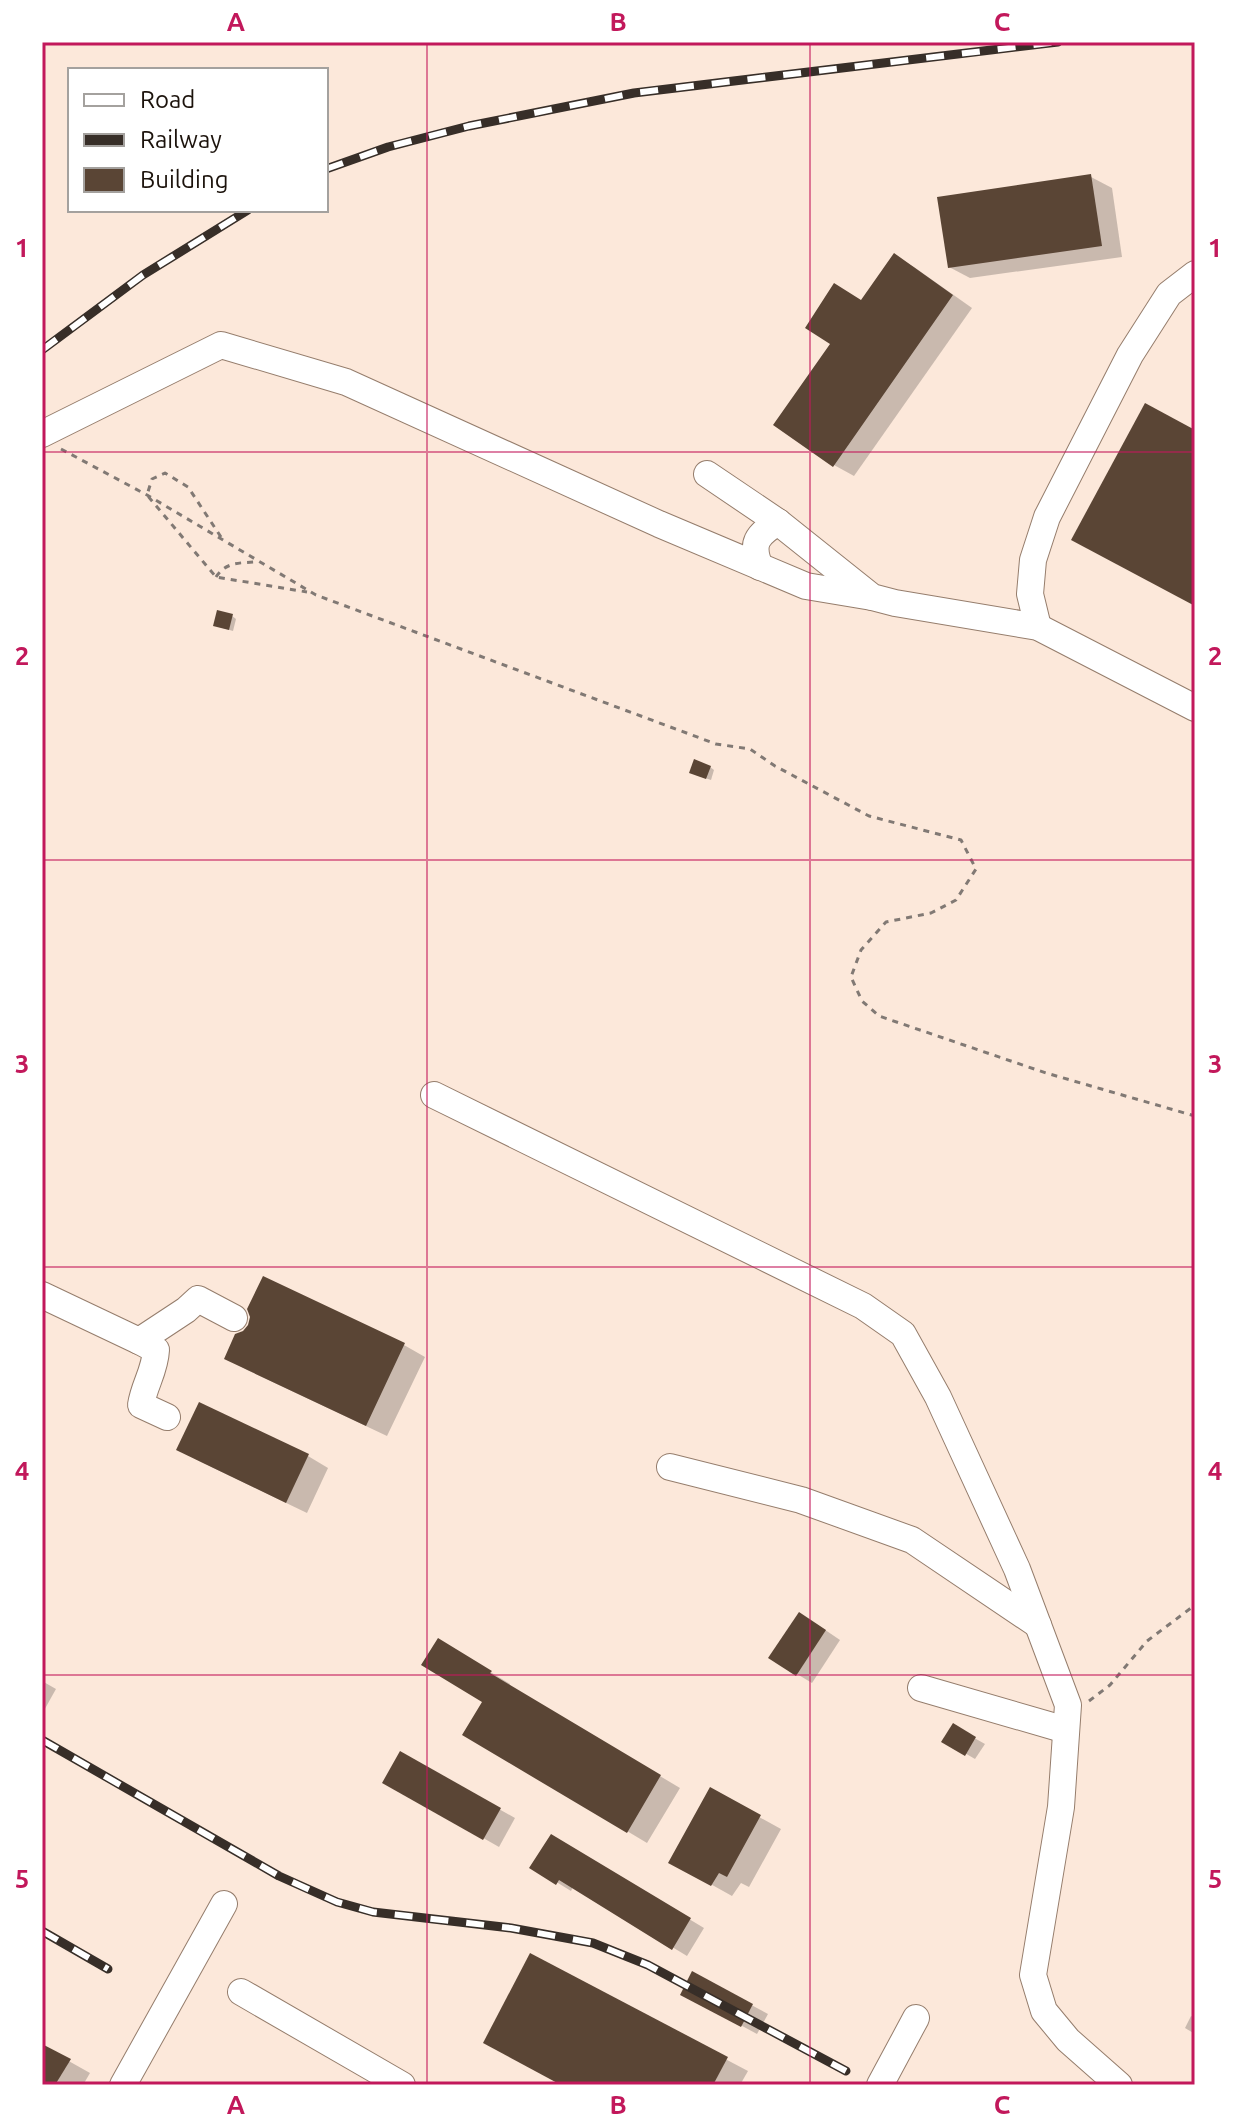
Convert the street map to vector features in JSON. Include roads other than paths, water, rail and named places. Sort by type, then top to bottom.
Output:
[{"type":"lane","points":[[1038,627],[1030,594],[1033,560],[1047,517],[1130,355],[1169,294],[1195,274]]},
{"type":"lane","points":[[51,441],[221,345],[346,382],[659,524],[806,586],[1038,627],[1195,708]]},
{"type":"lane","points":[[707,474],[778,522],[872,597]]},
{"type":"lane","points":[[760,567],[755,546],[765,531],[778,522]]},
{"type":"lane","points":[[434,1095],[863,1306],[903,1334],[938,1397],[1017,1569],[1068,1705],[1061,1807],[1033,1975],[1044,2011],[1068,2040],[1119,2085]]},
{"type":"lane","points":[[42,1295],[156,1350],[153,1374],[141,1405],[167,1417]]},
{"type":"lane","points":[[139,1341],[198,1299],[234,1318]]},
{"type":"lane","points":[[670,1467],[801,1500],[912,1540],[1038,1625]]},
{"type":"lane","points":[[921,1688],[1067,1724]]},
{"type":"lane","points":[[123,2085],[224,1904]]},
{"type":"lane","points":[[241,1992],[402,2085]]},
{"type":"lane","points":[[880,2085],[916,2018]]},
{"type":"railway","points":[[328,168],[388,147],[469,126],[634,93],[1058,42]]},
{"type":"railway","points":[[42,350],[143,275],[245,212]]},
{"type":"railway","points":[[42,1740],[279,1876],[337,1902],[373,1912],[511,1928],[593,1943],[648,1965],[846,2071]]},
{"type":"railway","points":[[42,1931],[108,1969]]}]
